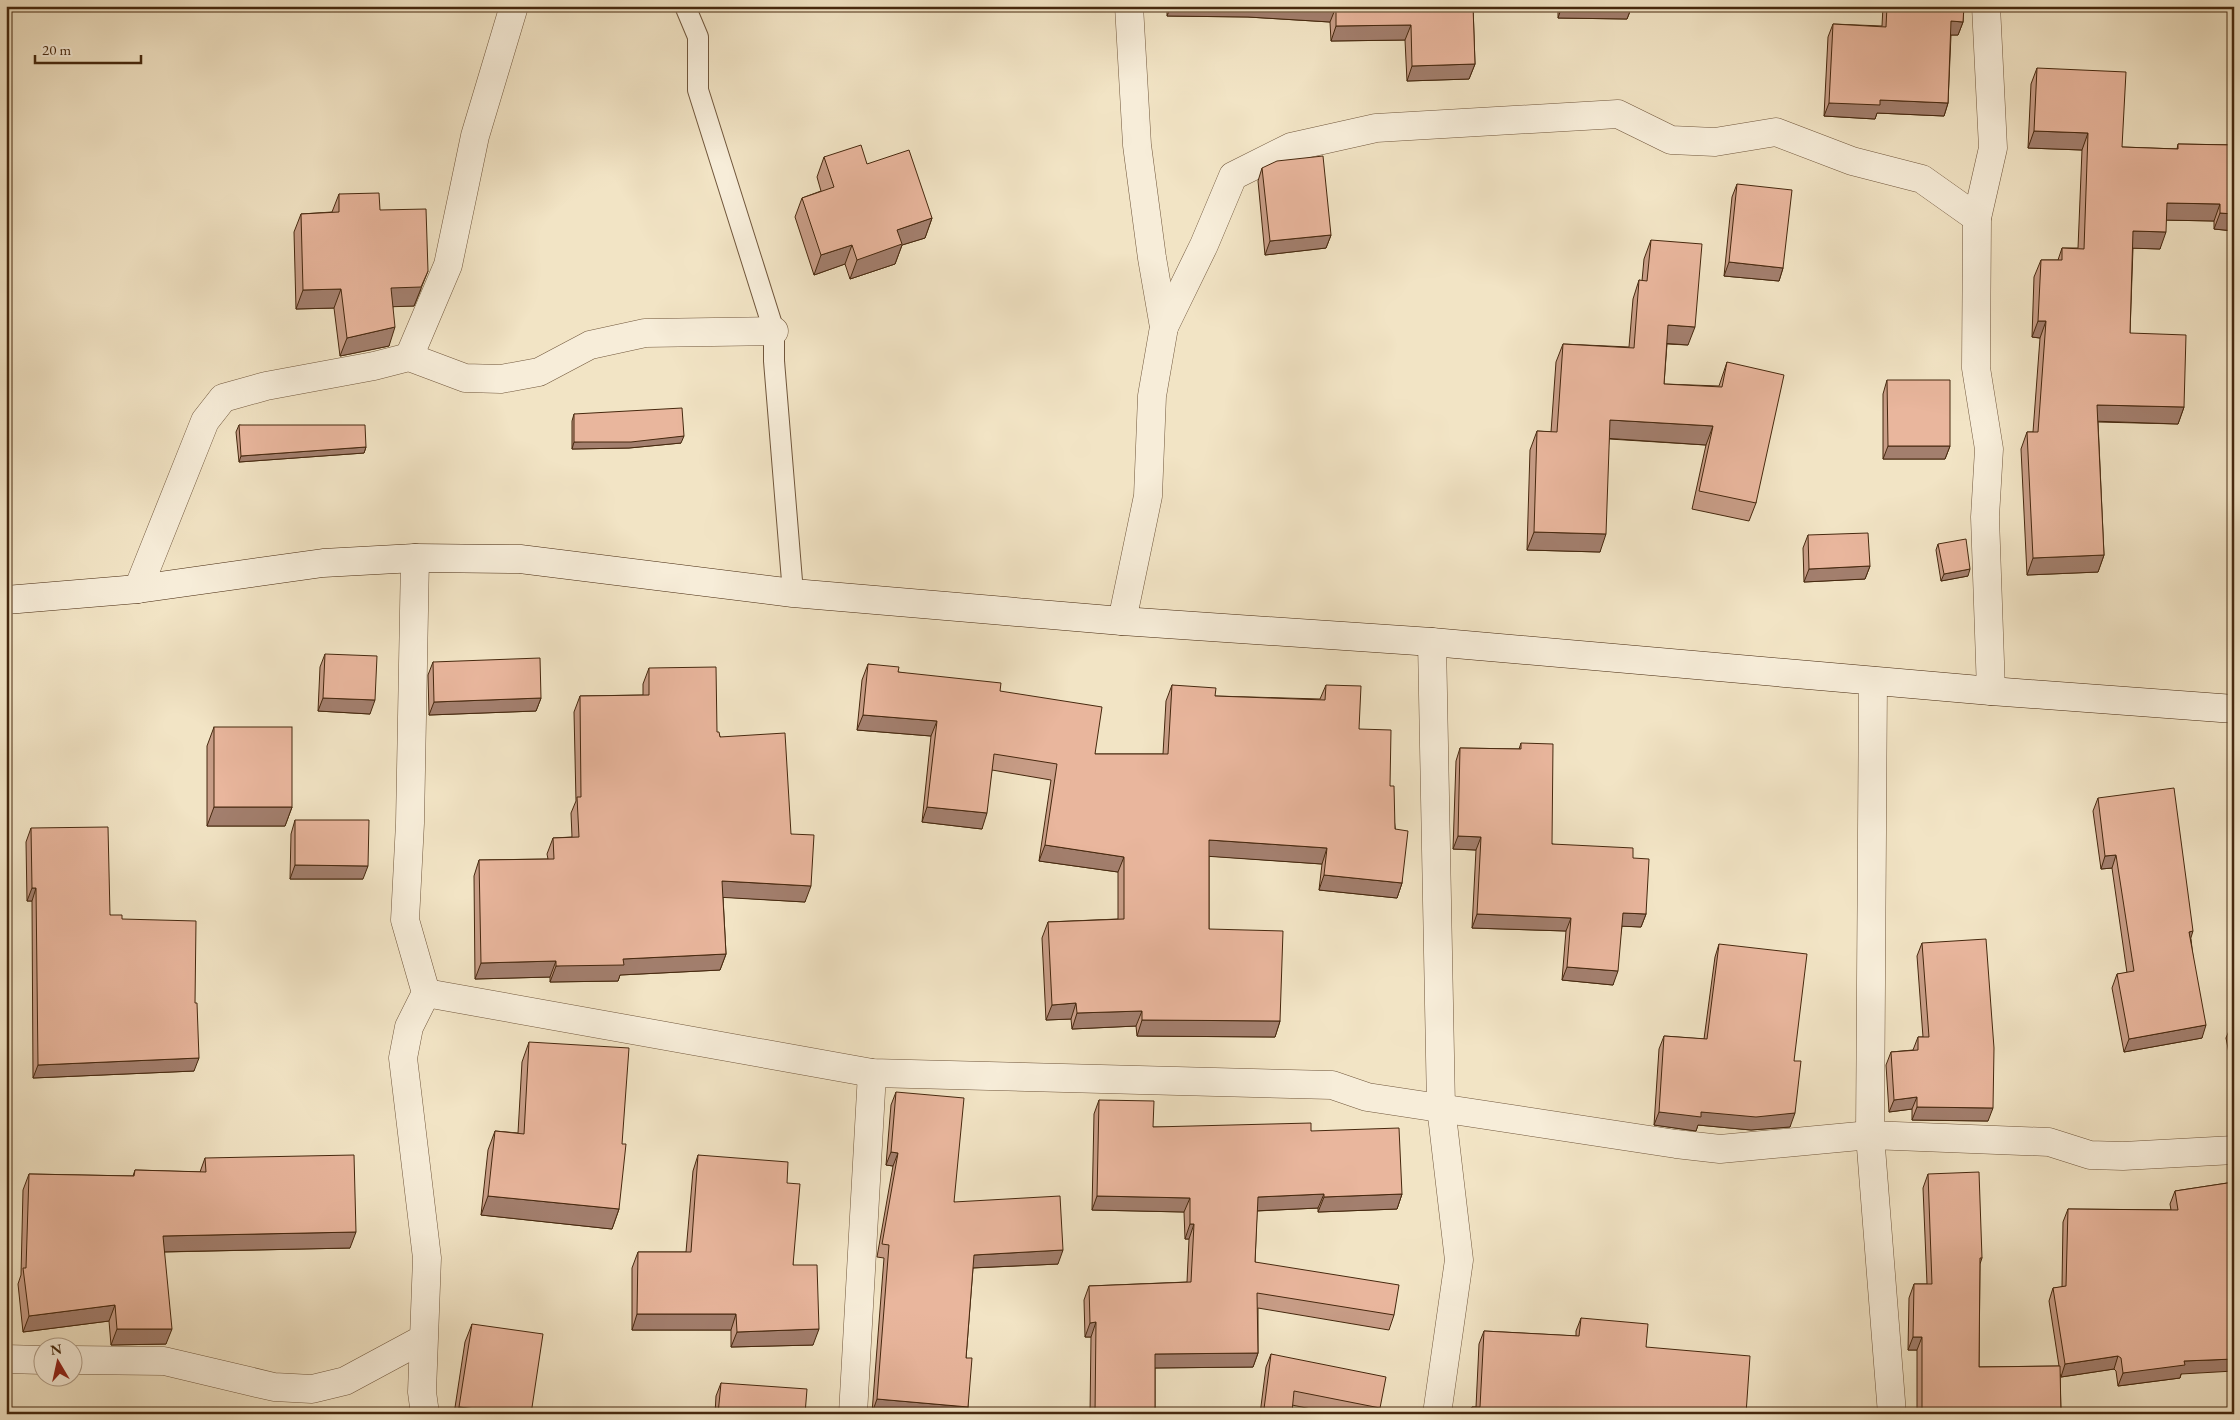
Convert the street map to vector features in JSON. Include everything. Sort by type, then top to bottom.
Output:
[{"type":"street","points":[[409,357],[448,265],[474,136],[514,6]]},
{"type":"street","points":[[1129,6],[1137,145],[1152,258],[1164,327]]},
{"type":"street","points":[[1986,6],[1994,148],[1977,218],[1976,368],[1989,449],[1985,517],[1991,691]]},
{"type":"street","points":[[1122,621],[1148,496],[1152,396],[1164,327],[1204,245],[1233,176],[1291,146],[1376,128],[1618,114],[1671,140],[1715,142],[1776,132],[1852,161],[1922,178],[1977,218]]},
{"type":"street","points":[[138,589],[205,421],[224,398],[266,386],[374,366],[409,357],[465,378],[501,379],[539,372],[590,345],[645,334],[774,331]]},
{"type":"street","points":[[6,600],[138,589],[323,563],[415,558],[520,559],[793,593],[1122,621],[1432,642],[1991,691],[2234,709]]},
{"type":"street","points":[[415,558],[410,823],[405,920],[426,993],[409,1027],[403,1058],[427,1258],[422,1392],[425,1414]]},
{"type":"street","points":[[1432,642],[1441,1107],[1459,1260],[1437,1414]]},
{"type":"street","points":[[1873,680],[1870,1135],[1892,1414]]},
{"type":"street","points":[[426,993],[872,1074],[1332,1085],[1368,1097],[1720,1149],[1870,1135],[2049,1142],[2090,1155],[2123,1156],[2234,1150]]},
{"type":"street","points":[[853,1414],[872,1074]]},
{"type":"street","points":[[82,1360],[164,1362],[274,1387],[312,1389],[345,1381],[423,1339]]},
{"type":"street","points":[[6,1359],[32,1360]]},
{"type":"lane","points":[[685,6],[698,37],[698,90],[774,331],[774,361],[793,593]]},
{"type":"building","points":[[1325,6],[1473,6],[1475,64],[1412,66],[1411,25],[1336,26],[1336,7]]},
{"type":"building","points":[[1887,6],[1964,6],[1963,22],[1951,21],[1948,103],[1880,100],[1880,105],[1829,103],[1833,24],[1886,27]]},
{"type":"building","points":[[2037,68],[2126,72],[2122,147],[2178,149],[2178,144],[2234,145],[2234,214],[2220,213],[2220,204],[2167,203],[2166,232],[2133,231],[2130,333],[2186,335],[2184,407],[2097,405],[2104,555],[2033,558],[2027,432],[2038,432],[2046,321],[2038,321],[2041,260],[2062,260],[2062,248],[2084,249],[2088,133],[2034,131]]},
{"type":"building","points":[[861,145],[867,164],[909,150],[932,218],[897,230],[902,244],[857,260],[852,245],[821,255],[802,198],[834,187],[824,157]]},
{"type":"building","points":[[1323,156],[1331,235],[1270,241],[1262,168],[1277,161]]},
{"type":"building","points":[[1737,184],[1792,190],[1783,268],[1729,262]]},
{"type":"building","points":[[379,193],[380,210],[426,209],[428,271],[421,287],[391,288],[395,327],[347,338],[341,289],[303,290],[301,214],[339,212],[339,194]]},
{"type":"building","points":[[1651,240],[1702,244],[1695,327],[1668,325],[1664,384],[1722,387],[1727,362],[1784,375],[1756,503],[1699,491],[1713,426],[1610,420],[1606,534],[1534,532],[1537,431],[1557,432],[1563,344],[1634,348],[1639,280],[1647,281]]},
{"type":"building","points":[[1887,380],[1950,380],[1950,446],[1888,446]]},
{"type":"building","points":[[682,408],[684,436],[631,442],[574,442],[574,414]]},
{"type":"building","points":[[239,425],[365,425],[366,447],[241,456]]},
{"type":"building","points":[[1868,533],[1870,566],[1809,569],[1808,535]]},
{"type":"building","points":[[1966,539],[1970,569],[1944,574],[1938,544]]},
{"type":"building","points":[[325,654],[377,656],[375,700],[323,698]]},
{"type":"building","points":[[540,658],[541,698],[434,702],[433,662]]},
{"type":"building","points":[[868,664],[899,667],[898,672],[1001,683],[1000,691],[1102,707],[1095,754],[1168,754],[1172,685],[1216,688],[1215,696],[1325,700],[1326,685],[1361,686],[1359,729],[1391,730],[1390,786],[1394,786],[1395,829],[1408,831],[1402,883],[1324,875],[1327,848],[1209,840],[1209,929],[1283,931],[1280,1021],[1142,1020],[1142,1011],[1077,1013],[1076,1003],[1052,1005],[1048,922],[1124,919],[1124,857],[1045,845],[1057,764],[994,754],[987,813],[927,807],[937,721],[863,715]]},
{"type":"building","points":[[716,667],[717,732],[719,732],[720,737],[785,733],[791,834],[814,835],[811,886],[722,881],[726,954],[623,959],[624,965],[556,966],[556,961],[481,963],[479,860],[554,859],[553,838],[579,837],[577,797],[581,797],[580,696],[649,695],[649,668]]},
{"type":"building","points":[[214,727],[292,727],[292,807],[214,807]]},
{"type":"building","points":[[1521,743],[1553,744],[1552,844],[1633,848],[1633,858],[1649,859],[1646,914],[1623,913],[1618,971],[1567,967],[1571,918],[1477,914],[1481,837],[1458,836],[1460,748],[1521,749]]},
{"type":"building","points":[[2174,788],[2193,931],[2189,932],[2206,1025],[2129,1039],[2117,974],[2134,971],[2116,855],[2105,856],[2098,798]]},
{"type":"building","points":[[295,820],[369,820],[368,866],[295,865]]},
{"type":"building","points":[[108,827],[110,915],[122,915],[122,919],[196,921],[195,1003],[197,1003],[199,1058],[38,1065],[36,888],[32,888],[31,828]]},
{"type":"building","points":[[1986,939],[1994,1048],[1993,1108],[1917,1107],[1917,1097],[1894,1100],[1891,1052],[1918,1050],[1918,1037],[1929,1037],[1922,943]]},
{"type":"building","points":[[1719,944],[1807,954],[1794,1061],[1801,1061],[1795,1113],[1756,1117],[1701,1112],[1701,1117],[1659,1112],[1664,1036],[1707,1039]]},
{"type":"building","points":[[2231,1026],[2234,1026],[2234,1042]]},
{"type":"building","points":[[529,1042],[629,1048],[622,1144],[626,1144],[619,1209],[488,1196],[495,1131],[524,1134]]},
{"type":"building","points":[[896,1092],[964,1098],[954,1202],[1060,1196],[1063,1250],[974,1255],[966,1358],[972,1358],[968,1407],[877,1399],[889,1245],[882,1244],[898,1153],[891,1152]]},
{"type":"building","points":[[1099,1100],[1154,1101],[1153,1127],[1311,1123],[1311,1131],[1399,1128],[1402,1194],[1324,1197],[1324,1194],[1258,1197],[1255,1262],[1399,1285],[1394,1315],[1257,1293],[1258,1353],[1155,1354],[1155,1414],[1095,1414],[1096,1322],[1090,1323],[1089,1286],[1191,1282],[1194,1224],[1190,1224],[1190,1198],[1097,1196]]},
{"type":"building","points":[[354,1155],[356,1232],[163,1236],[172,1329],[117,1329],[115,1305],[29,1316],[23,1268],[26,1268],[29,1174],[134,1176],[135,1170],[206,1172],[205,1158]]},
{"type":"building","points":[[698,1155],[788,1162],[787,1183],[800,1184],[793,1265],[817,1265],[819,1329],[737,1332],[736,1314],[637,1314],[638,1252],[691,1252]]},
{"type":"building","points":[[1979,1172],[1982,1258],[1980,1258],[1979,1367],[2060,1366],[2061,1414],[1922,1414],[1922,1337],[1913,1337],[1914,1284],[1932,1284],[1928,1174]]},
{"type":"building","points":[[2234,1182],[2234,1359],[2184,1361],[2185,1365],[2123,1373],[2121,1358],[2118,1356],[2065,1364],[2053,1288],[2066,1286],[2068,1209],[2178,1210],[2175,1191]]},
{"type":"building","points":[[1581,1318],[1648,1324],[1646,1347],[1750,1356],[1746,1414],[1472,1414],[1472,1407],[1480,1407],[1484,1331],[1579,1336]]},
{"type":"building","points":[[472,1324],[543,1334],[531,1414],[475,1414],[476,1409],[459,1407]]},
{"type":"building","points":[[1271,1354],[1386,1377],[1380,1408],[1294,1391],[1292,1412],[1264,1409]]},
{"type":"building","points":[[721,1383],[807,1389],[805,1414],[718,1414]]},
{"type":"building","points":[[383,1411],[384,1414],[359,1414]]}]
